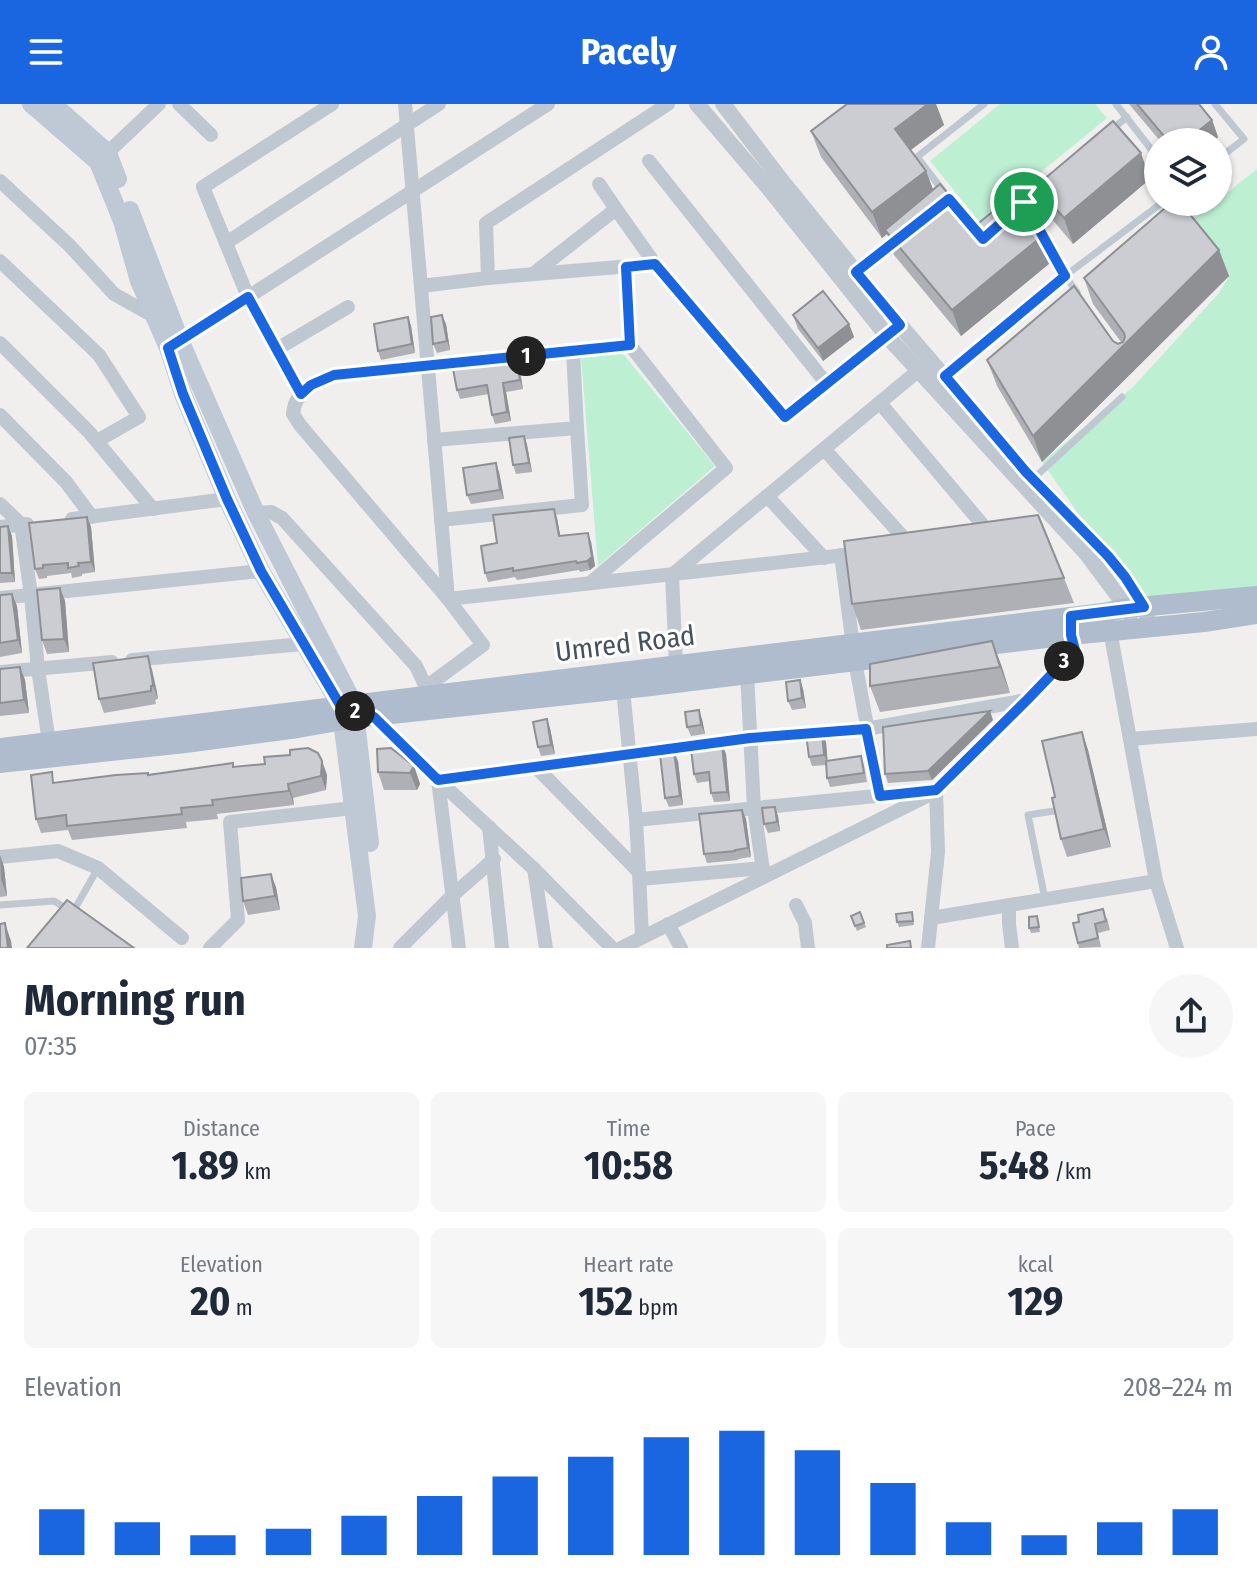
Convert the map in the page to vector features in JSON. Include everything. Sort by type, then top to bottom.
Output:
[{"type":"main road","points":[[31,104],[103,157],[139,281],[155,317],[174,344],[183,394],[227,499],[261,571],[303,644],[356,711],[353,808],[367,916],[363,948]]},
{"type":"main road","points":[[53,104],[103,157],[174,344],[356,711],[377,902],[376,948]]},
{"type":"main road","name":"Umred Road","points":[[0,748],[50,750],[356,711],[427,698],[676,665],[853,652],[1129,619],[1257,596]]},
{"type":"main road","points":[[1129,619],[1204,622],[1257,614]]},
{"type":"main road","points":[[427,698],[623,689],[747,673],[853,652]]},
{"type":"main road","points":[[0,763],[50,750]]},
{"type":"street","points":[[103,157],[159,104]]},
{"type":"street","points":[[179,104],[211,135]]},
{"type":"street","points":[[301,394],[248,297],[203,187],[332,104]]},
{"type":"street","points":[[405,104],[448,599]]},
{"type":"street","points":[[226,243],[439,104]]},
{"type":"street","points":[[174,344],[548,104]]},
{"type":"street","points":[[488,278],[486,223],[668,104]]},
{"type":"street","points":[[697,104],[893,330],[945,376],[1033,479],[1125,577],[1129,619],[1130,739],[1156,881],[1177,948]]},
{"type":"street","points":[[723,104],[856,272],[919,370],[1055,529],[1086,553],[1129,619]]},
{"type":"street","points":[[649,161],[826,383]]},
{"type":"street","points":[[0,181],[70,246],[114,294],[155,317]]},
{"type":"street","points":[[599,184],[655,264],[785,417],[893,330]]},
{"type":"street","points":[[532,275],[616,209]]},
{"type":"street","points":[[0,261],[99,355],[139,417],[97,441]]},
{"type":"street","points":[[421,286],[655,264]]},
{"type":"street","points":[[590,583],[726,468],[630,345],[626,267]]},
{"type":"street","points":[[277,349],[348,307]]},
{"type":"street","points":[[0,343],[97,441],[153,509]]},
{"type":"street","points":[[256,513],[271,512],[282,518],[416,666],[427,698],[483,645],[448,599],[300,425],[293,414],[293,406],[311,385],[334,375],[630,345]]},
{"type":"street","points":[[441,520],[582,505],[573,351]]},
{"type":"street","points":[[672,575],[919,370]]},
{"type":"street","points":[[880,403],[992,536]]},
{"type":"street","points":[[0,415],[66,482],[92,517]]},
{"type":"street","points":[[434,440],[577,428]]},
{"type":"street","points":[[448,599],[904,547],[824,449]]},
{"type":"street","points":[[767,496],[824,558]]},
{"type":"street","points":[[63,520],[227,499]]},
{"type":"street","points":[[0,504],[28,524]]},
{"type":"street","points":[[0,527],[28,524]]},
{"type":"street","points":[[28,524],[38,669],[50,750]]},
{"type":"street","points":[[841,555],[853,652],[880,796]]},
{"type":"street","points":[[0,598],[261,571]]},
{"type":"street","points":[[672,575],[676,665]]},
{"type":"street","points":[[621,948],[763,873],[933,793],[1075,650],[1071,626]]},
{"type":"street","points":[[0,672],[303,644]]},
{"type":"street","points":[[747,673],[754,808],[763,873]]},
{"type":"street","points":[[623,689],[636,820],[642,937]]},
{"type":"street","points":[[438,780],[750,738],[866,729],[1027,700]]},
{"type":"street","points":[[356,711],[489,827],[612,948]]},
{"type":"street","points":[[1130,739],[1257,729]]},
{"type":"street","points":[[536,767],[639,875],[763,873]]},
{"type":"street","points":[[438,780],[459,948]]},
{"type":"street","points":[[636,820],[936,790]]},
{"type":"street","points":[[928,948],[938,852],[936,790]]},
{"type":"street","points":[[210,948],[238,920],[230,822],[353,808]]},
{"type":"street","points":[[489,827],[502,948]]},
{"type":"street","points":[[0,857],[58,851],[98,868],[182,938]]},
{"type":"street","points":[[400,948],[494,859]]},
{"type":"street","points":[[534,869],[546,948]]},
{"type":"street","points":[[931,918],[1156,881]]},
{"type":"street","points":[[796,905],[805,923],[808,948]]},
{"type":"street","points":[[1009,905],[1012,948]]},
{"type":"street","points":[[668,924],[681,948]]},
{"type":"lane","points":[[949,199],[917,157],[984,104]]},
{"type":"lane","points":[[1116,104],[1144,139]]},
{"type":"lane","points":[[1215,104],[1244,139],[1232,148]]},
{"type":"lane","points":[[1104,136],[1127,117]]},
{"type":"lane","points":[[1014,211],[1047,183]]},
{"type":"lane","points":[[1024,202],[1065,276],[1083,301]]},
{"type":"lane","points":[[945,376],[1065,276],[1144,216]]},
{"type":"lane","points":[[856,272],[901,236]]},
{"type":"lane","points":[[1033,479],[1122,397]]},
{"type":"lane","points":[[1045,899],[1028,815],[1054,811]]},
{"type":"lane","points":[[63,924],[98,868]]},
{"type":"lane","points":[[0,905],[54,901],[72,912]]},
{"type":"green space","points":[[1000,104],[1095,104],[1107,118],[980,222],[930,161]]},
{"type":"green space","points":[[1257,169],[1257,596],[1144,607],[1042,462],[1133,387],[1219,293],[1229,276],[1186,224],[1197,216],[1232,216],[1232,189]]},
{"type":"green space","points":[[624,355],[715,466],[598,566],[581,357]]},
{"type":"building","points":[[847,104],[928,104],[895,129],[926,171],[872,212],[811,131]]},
{"type":"building","points":[[1137,104],[1199,104],[1212,120],[1202,128],[1157,128]]},
{"type":"building","points":[[1113,121],[1141,153],[1064,218],[1036,186]]},
{"type":"building","points":[[940,184],[975,226],[1013,195],[1028,213],[1041,237],[952,310],[885,230]]},
{"type":"building","points":[[1156,216],[1191,216],[1219,250],[1033,436],[987,360],[1074,286],[1113,341],[1118,344],[1123,342],[1124,333],[1084,278]]},
{"type":"building","points":[[823,291],[849,324],[818,348],[793,315]]},
{"type":"building","points":[[442,315],[447,341],[433,344],[431,317]]},
{"type":"building","points":[[408,317],[412,344],[378,351],[374,324]]},
{"type":"building","points":[[516,357],[520,380],[503,383],[507,412],[492,415],[487,385],[457,390],[452,364]]},
{"type":"building","points":[[524,436],[529,463],[513,465],[509,438]]},
{"type":"building","points":[[496,463],[500,490],[467,495],[463,468]]},
{"type":"building","points":[[554,509],[559,536],[588,533],[592,557],[577,563],[485,573],[481,546],[497,543],[493,515]]},
{"type":"building","points":[[1038,515],[1064,578],[852,604],[844,541]]},
{"type":"building","points":[[87,517],[91,562],[68,568],[68,563],[43,565],[43,568],[35,569],[29,523]]},
{"type":"building","points":[[8,526],[12,573],[0,573],[0,527]]},
{"type":"building","points":[[60,588],[64,639],[42,640],[37,590]]},
{"type":"building","points":[[12,594],[18,640],[0,643],[0,595]]},
{"type":"building","points":[[992,641],[1000,667],[870,686],[870,664]]},
{"type":"building","points":[[148,656],[153,686],[151,691],[99,699],[93,663]]},
{"type":"building","points":[[20,667],[24,700],[0,703],[0,669]]},
{"type":"building","points":[[800,680],[802,698],[788,701],[786,682]]},
{"type":"building","points":[[699,710],[701,725],[687,727],[685,712]]},
{"type":"building","points":[[990,711],[928,771],[885,774],[883,727]]},
{"type":"building","points":[[547,719],[551,745],[538,747],[533,722]]},
{"type":"building","points":[[1082,732],[1104,829],[1061,839],[1042,741]]},
{"type":"building","points":[[822,733],[824,755],[809,757],[806,734]]},
{"type":"building","points":[[722,745],[727,792],[711,793],[709,772],[694,774],[691,749]]},
{"type":"building","points":[[308,748],[318,753],[322,761],[321,776],[288,784],[289,791],[212,800],[213,805],[181,808],[182,814],[67,826],[66,815],[36,819],[31,775],[52,772],[53,783],[116,775],[148,775],[233,763],[233,767],[265,764],[264,757],[290,755],[290,750]]},
{"type":"building","points":[[391,748],[414,766],[410,773],[378,772],[377,749]]},
{"type":"building","points":[[674,752],[680,796],[665,798],[660,754]]},
{"type":"building","points":[[861,756],[864,773],[827,778],[826,761]]},
{"type":"building","points":[[775,807],[777,822],[764,824],[762,808]]},
{"type":"building","points":[[742,810],[748,848],[704,854],[699,814]]},
{"type":"building","points":[[271,874],[275,896],[243,901],[241,878]]},
{"type":"building","points":[[67,900],[134,948],[27,948]]},
{"type":"building","points":[[1103,909],[1106,921],[1095,924],[1098,938],[1078,943],[1073,923],[1079,922],[1078,915]]},
{"type":"building","points":[[860,912],[864,923],[855,926],[851,916]]},
{"type":"building","points":[[912,912],[913,921],[897,922],[896,914]]},
{"type":"building","points":[[1037,916],[1039,927],[1029,928],[1029,917]]},
{"type":"building","points":[[5,923],[8,948],[0,948],[0,924]]},
{"type":"building","points":[[910,941],[911,948],[887,948],[887,945]]},
{"type":"route","points":[[949,199],[983,239],[1024,202],[1065,276],[945,376],[1026,472],[1108,556],[1144,607],[1071,616],[1075,650],[936,790],[880,796],[866,729],[750,738],[438,780],[374,717],[355,718],[354,704],[340,705],[261,571],[183,394],[168,348],[248,297],[301,394],[311,385],[334,375],[630,345],[626,267],[655,264],[785,417],[900,325],[856,272],[949,199]]}]
